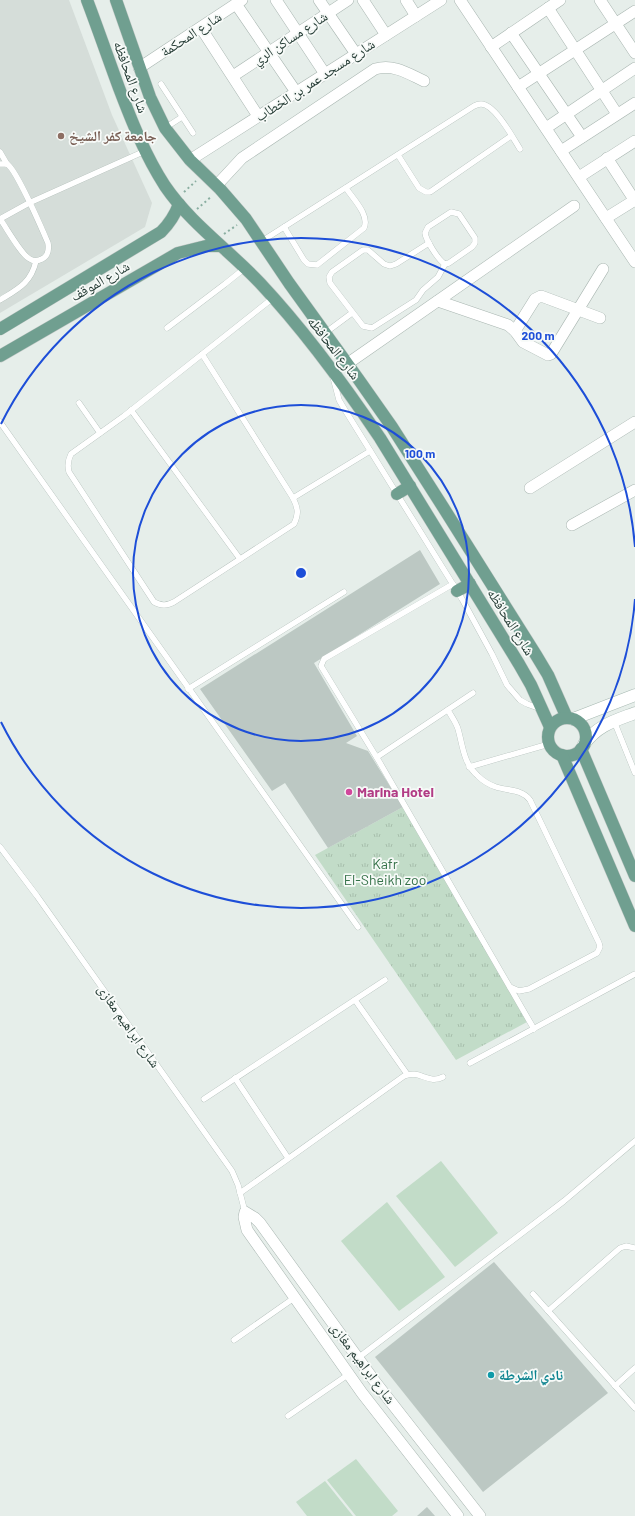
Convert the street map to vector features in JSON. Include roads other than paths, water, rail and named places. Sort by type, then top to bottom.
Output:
[{"type":"main road","name":"شارع المحافظه","points":[[87,0],[136,133],[155,169],[189,216],[245,268],[274,298],[331,367],[380,438],[519,664],[543,710],[550,727]]},
{"type":"main road","name":"شارع المحافظه","points":[[116,0],[150,97],[166,128],[190,160],[219,187],[246,219],[296,293],[392,427],[532,648],[570,718]]},
{"type":"main road","name":"شارع الموقف","points":[[0,329],[161,232],[169,224],[175,214],[178,202]]},
{"type":"main road","name":"شارع الموقف","points":[[0,356],[172,256],[192,248],[217,243]]},
{"type":"main road","points":[[282,307],[296,293]]},
{"type":"main road","points":[[397,494],[410,486]]},
{"type":"main road","points":[[455,588],[470,584]]},
{"type":"main road","points":[[635,695],[570,718],[561,719],[550,727],[548,733],[549,744],[552,749],[562,756],[635,926]]},
{"type":"main road","points":[[562,756],[572,755],[583,747],[597,730],[614,721],[635,713]]},
{"type":"main road","points":[[570,718],[583,726],[586,738],[583,747],[635,876]]},
{"type":"street","points":[[276,0],[325,74]]},
{"type":"street","points":[[319,0],[356,54]]},
{"type":"street","name":"شارع مساكن الري","points":[[233,76],[348,0]]},
{"type":"street","points":[[363,0],[386,35]]},
{"type":"street","points":[[406,0],[416,16]]},
{"type":"street","name":"شارع مسجد عمر بن الخطاب","points":[[190,160],[441,0]]},
{"type":"street","points":[[460,0],[634,259]]},
{"type":"street","points":[[491,47],[560,0]]},
{"type":"street","points":[[600,0],[635,53]]},
{"type":"street","name":"شارع المحكمة","points":[[139,68],[239,2]]},
{"type":"street","points":[[239,2],[269,53],[296,92]]},
{"type":"street","points":[[548,8],[617,114]]},
{"type":"street","points":[[518,87],[635,11]]},
{"type":"street","points":[[201,28],[258,116]]},
{"type":"street","points":[[511,33],[582,137]]},
{"type":"street","points":[[219,187],[242,158],[375,69],[390,67],[424,81]]},
{"type":"street","points":[[546,128],[635,68]]},
{"type":"street","points":[[561,151],[635,102]]},
{"type":"street","points":[[578,177],[635,141]]},
{"type":"street","points":[[606,218],[635,200],[608,158]]},
{"type":"street","points":[[347,364],[574,206]]},
{"type":"street","points":[[438,301],[504,323],[515,331],[527,346],[546,355],[550,355],[603,269]]},
{"type":"street","points":[[515,331],[538,297],[544,297],[600,318]]},
{"type":"street","points":[[530,488],[635,422]]},
{"type":"street","points":[[572,526],[635,490]]},
{"type":"street","name":"شارع ابراهيم مغازى","points":[[458,1516],[348,1374],[246,1230],[244,1217],[245,1212],[260,1223],[358,1358],[480,1516]]},
{"type":"street","points":[[293,1296],[304,1284]]},
{"type":"street","points":[[413,1457],[427,1446]]},
{"type":"lane","points":[[161,84],[193,133]]},
{"type":"lane","points":[[262,241],[474,106],[480,104],[485,105],[494,111],[520,150]]},
{"type":"lane","points":[[166,128],[182,116]]},
{"type":"lane","points":[[398,155],[420,188],[426,192],[430,192],[511,136]]},
{"type":"lane","points":[[0,152],[7,164],[13,169],[29,203],[48,243],[49,249],[47,255],[36,261],[29,259],[24,254],[0,219],[29,203],[145,151]]},
{"type":"lane","points":[[0,164],[7,164]]},
{"type":"lane","points":[[284,227],[304,260],[308,264],[316,265],[366,225],[365,216],[346,188]]},
{"type":"lane","points":[[429,243],[396,264],[390,266],[384,264],[368,250],[363,250],[332,272],[329,277],[331,286],[363,326],[369,328],[375,327],[416,300],[423,290],[438,277],[445,264],[449,263],[476,243],[475,238],[459,214],[451,212],[428,228],[425,236],[441,262],[445,264]]},
{"type":"lane","points":[[0,300],[28,281],[36,261]]},
{"type":"lane","points":[[166,328],[245,268]]},
{"type":"lane","points":[[202,354],[293,498],[298,511],[297,518],[294,524],[174,602],[168,605],[160,605],[154,602],[69,472],[68,466],[71,454],[131,410],[202,354],[274,298]]},
{"type":"lane","points":[[325,333],[352,312]]},
{"type":"lane","points":[[331,367],[339,400],[455,588],[492,654],[507,685],[520,700],[543,710]]},
{"type":"lane","points":[[79,403],[100,433]]},
{"type":"lane","points":[[131,410],[240,559]]},
{"type":"lane","points":[[0,422],[358,927]]},
{"type":"lane","points":[[293,498],[370,451]]},
{"type":"lane","points":[[455,588],[322,661],[321,663],[322,668],[377,757],[534,1029]]},
{"type":"lane","points":[[188,688],[344,592]]},
{"type":"lane","points":[[377,757],[474,693]]},
{"type":"lane","points":[[448,710],[457,726],[464,756],[469,766],[477,776],[497,787],[520,792],[527,797],[600,947],[597,953],[529,989],[519,990],[509,986]]},
{"type":"lane","points":[[614,721],[635,773]]},
{"type":"lane","points":[[469,766],[549,744]]},
{"type":"lane","name":"شارع ابراهيم مغازى","points":[[0,847],[42,903],[232,1171],[245,1212]]},
{"type":"lane","points":[[470,1063],[635,974]]},
{"type":"lane","points":[[204,1099],[385,980]]},
{"type":"lane","points":[[355,1000],[408,1074]]},
{"type":"lane","points":[[240,1193],[408,1074],[419,1074],[432,1080],[443,1077]]},
{"type":"lane","points":[[236,1078],[288,1158]]},
{"type":"lane","points":[[358,1358],[564,1201],[635,1140]]},
{"type":"lane","points":[[548,1311],[620,1248],[626,1246],[635,1248]]},
{"type":"lane","points":[[533,1294],[635,1408]]},
{"type":"lane","points":[[234,1340],[293,1296]]},
{"type":"lane","points":[[615,1386],[635,1368]]},
{"type":"lane","points":[[288,1416],[348,1374]]},
{"type":"place","name":"جامعة كفر الشيخ","points":[[61,136]]},
{"type":"place","name":"Marina Hotel","points":[[349,792]]},
{"type":"place","name":"نادي الشرطة","points":[[491,1375]]},
{"type":"park label","name":"Kafr El-Sheikh zoo","points":[[385,872]]}]
